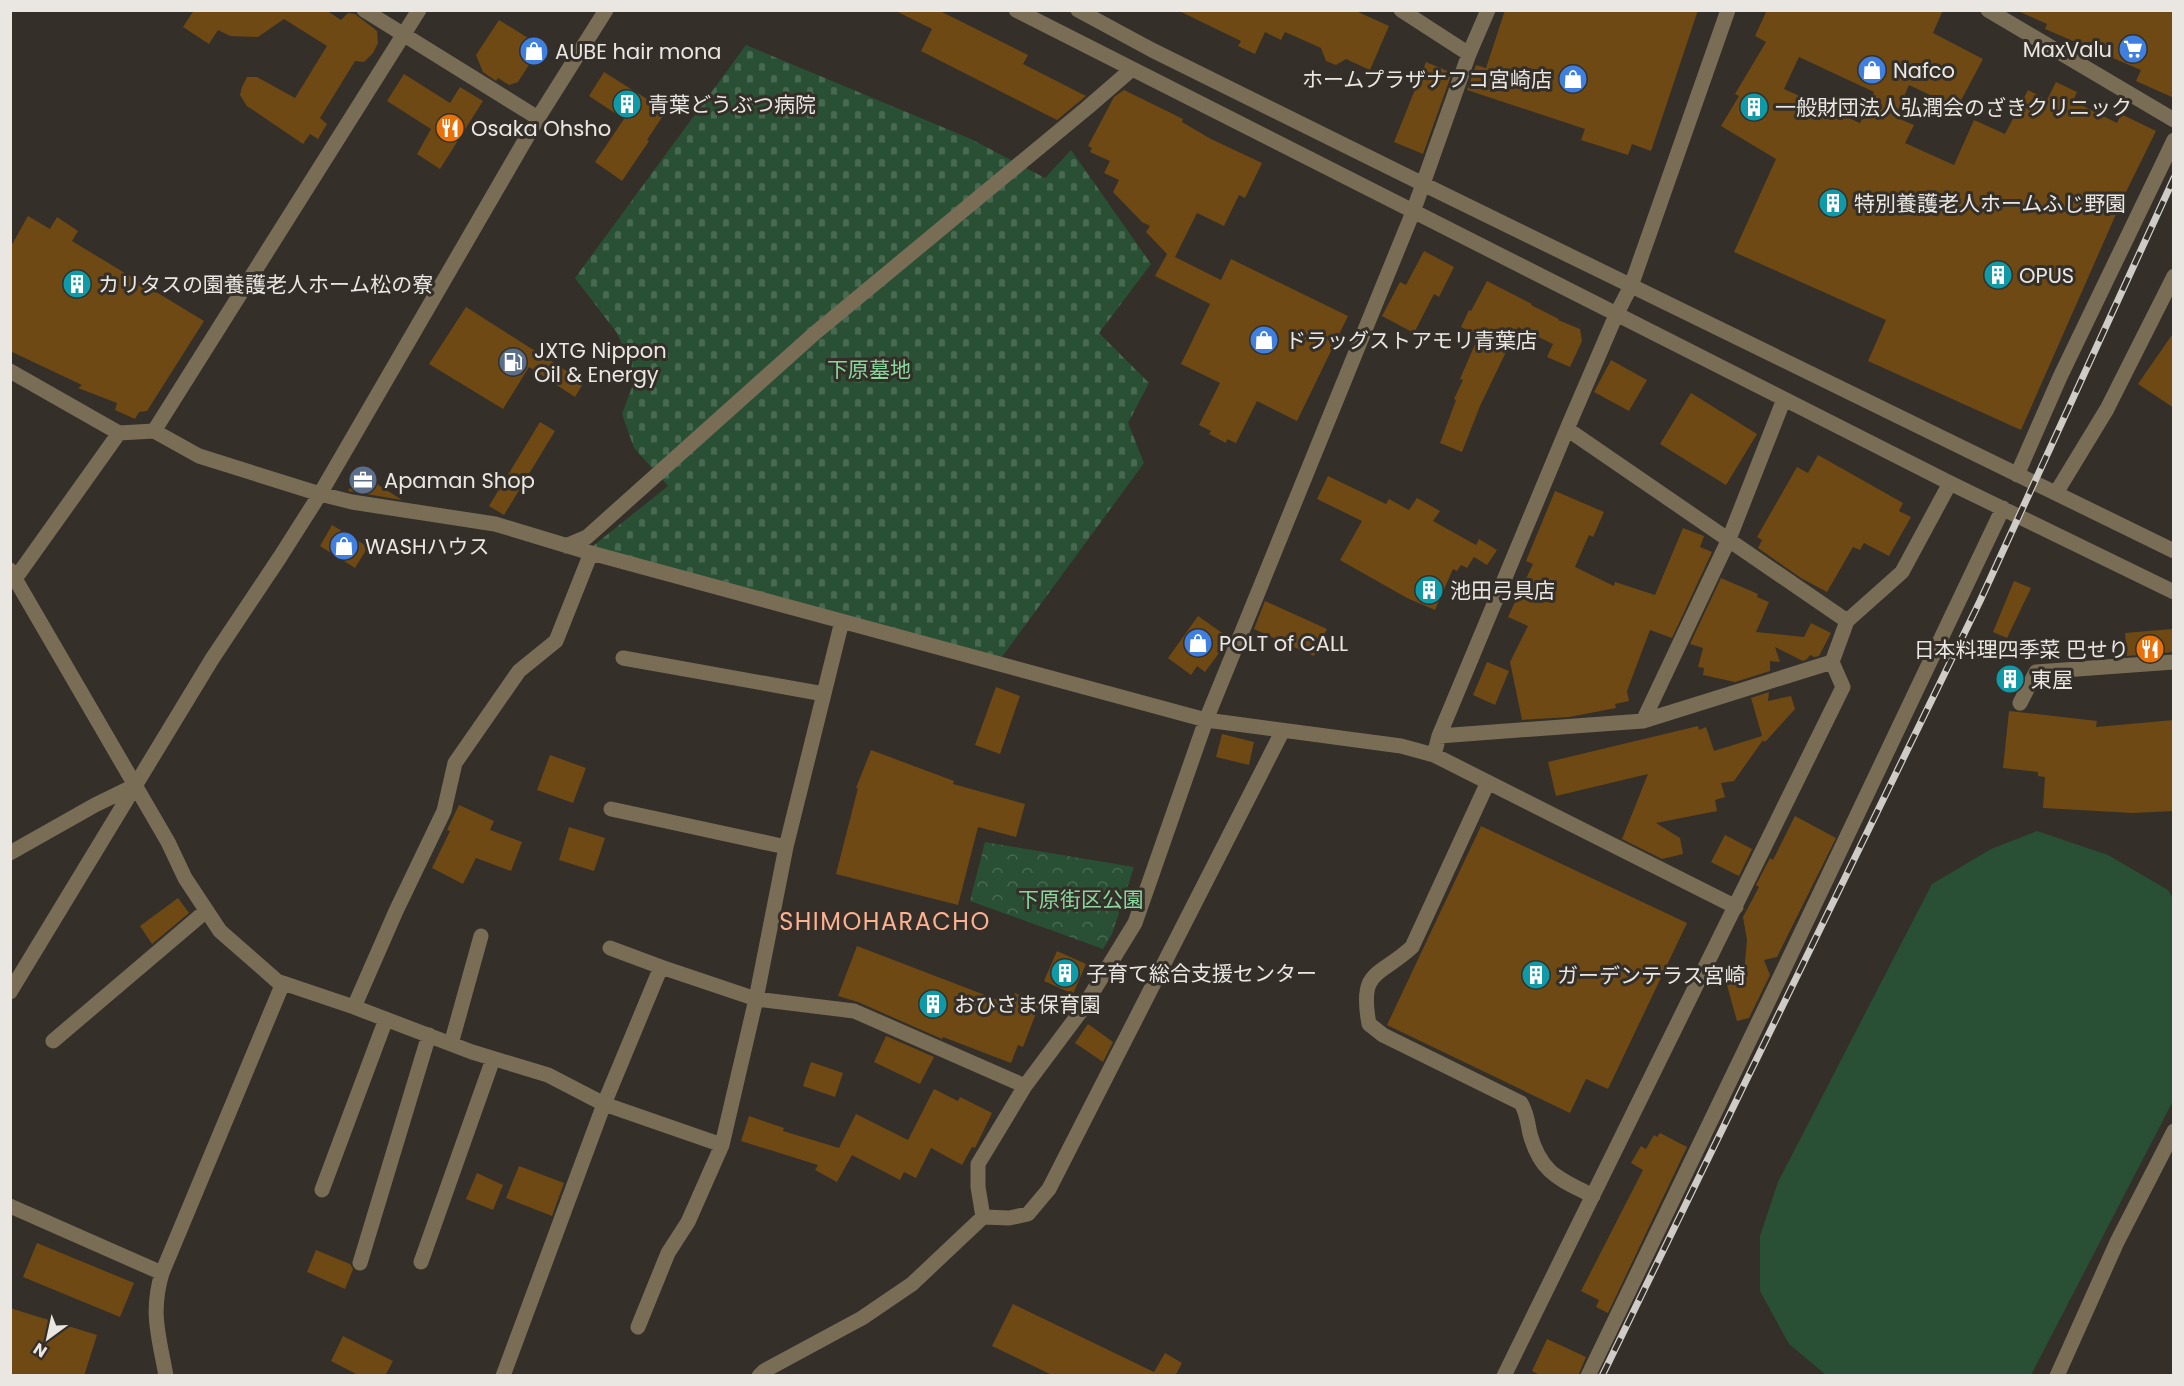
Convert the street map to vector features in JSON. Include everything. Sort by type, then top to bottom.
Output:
[{"type":"street","points":[[364,10],[538,118]]},
{"type":"street","points":[[154,431],[419,10]]},
{"type":"street","points":[[10,992],[212,659],[320,494],[538,118],[606,10]]},
{"type":"street","points":[[1016,10],[1950,483],[2174,592]]},
{"type":"street","points":[[1078,10],[1152,50],[1423,184],[2174,551]]},
{"type":"street","points":[[1401,10],[1470,54]]},
{"type":"street","points":[[983,1217],[978,1187],[978,1164],[1024,1086],[1080,1011],[1135,923],[1206,720],[1413,212],[1488,10]]},
{"type":"street","points":[[1434,755],[1439,736],[1567,429],[1616,315],[1631,286],[1728,10]]},
{"type":"street","points":[[1988,10],[2174,120]]},
{"type":"street","points":[[566,546],[587,537],[816,333],[1132,69]]},
{"type":"street","points":[[2017,475],[2060,377],[2174,140]]},
{"type":"street","points":[[2056,493],[2107,409],[2174,276]]},
{"type":"street","points":[[10,371],[119,433],[154,431],[199,456],[320,494],[352,502],[495,524],[591,554],[1206,720],[1282,732],[1401,746],[1434,755],[1736,907]]},
{"type":"street","points":[[1643,721],[1729,539],[1784,399]]},
{"type":"street","points":[[1567,429],[1847,621]]},
{"type":"street","points":[[119,433],[13,575],[168,842],[185,878],[220,931],[277,981],[493,1059],[548,1075],[604,1104],[722,1145]]},
{"type":"street","points":[[1504,1376],[1843,687],[1832,662],[1847,621],[1902,572],[1950,483]]},
{"type":"street","points":[[1587,1376],[2003,508]]},
{"type":"street","points":[[354,1007],[396,911],[444,812],[455,763],[519,671],[556,641],[591,554]]},
{"type":"street","points":[[639,1327],[668,1253],[688,1222],[722,1145],[756,999],[786,847],[842,621]]},
{"type":"street","points":[[623,658],[824,694]]},
{"type":"street","points":[[1439,736],[1643,721],[1832,662]]},
{"type":"street","points":[[2020,703],[2036,672],[2174,662]]},
{"type":"street","points":[[759,1376],[862,1318],[912,1284],[983,1217],[1009,1218],[1028,1214],[1048,1189],[1282,732]]},
{"type":"street","points":[[1488,782],[1412,947],[1396,961],[1379,969],[1368,984],[1365,1005],[1368,1024],[1383,1035],[1521,1103],[1528,1116],[1529,1132],[1537,1154],[1553,1176],[1593,1196]]},
{"type":"street","points":[[10,853],[95,805],[134,786]]},
{"type":"street","points":[[611,809],[786,847]]},
{"type":"street","points":[[53,1041],[206,911]]},
{"type":"street","points":[[451,1044],[481,936]]},
{"type":"street","points":[[610,948],[756,999],[854,1011],[1024,1086]]},
{"type":"street","points":[[502,1376],[604,1104],[662,967]]},
{"type":"street","points":[[166,1376],[155,1310],[162,1273],[283,983]]},
{"type":"street","points":[[322,1190],[386,1019]]},
{"type":"street","points":[[360,1263],[429,1035]]},
{"type":"street","points":[[421,1262],[493,1059]]},
{"type":"street","points":[[2057,1376],[2117,1242],[2174,1131]]},
{"type":"street","points":[[10,1206],[162,1273]]},
{"type":"green space","name":"下原墓地","points":[[746,45],[971,139],[1045,178],[1071,150],[1151,264],[1099,333],[1149,383],[1128,423],[1144,463],[999,661],[588,550],[668,486],[634,448],[622,414],[636,377],[617,333],[575,278]]},
{"type":"green space","points":[[2037,831],[2108,855],[2168,890],[2173,899],[2173,1101],[2031,1375],[1826,1375],[1789,1344],[1760,1291],[1760,1236],[1778,1182],[1932,884],[1991,849]]},
{"type":"green space","name":"下原街区公園","points":[[985,842],[1134,867],[1112,934],[1103,949],[970,901]]},
{"type":"building","points":[[194,10],[326,10],[341,20],[348,13],[355,14],[377,31],[378,43],[373,53],[364,62],[355,61],[320,118],[327,124],[318,139],[310,134],[303,144],[247,106],[240,95],[247,77],[257,77],[295,98],[327,46],[284,19],[258,37],[230,36],[218,30],[209,44],[183,27]]},
{"type":"building","points":[[894,10],[938,10],[1028,55],[1023,64],[1086,96],[1057,120],[921,51],[932,29]]},
{"type":"building","points":[[1177,10],[1354,10],[1389,26],[1370,70],[1346,59],[1336,65],[1326,61],[1321,48],[1285,32],[1281,40],[1265,32],[1255,54],[1238,46],[1241,41]]},
{"type":"building","name":"ホームプラザナフコ宮崎店","points":[[1505,10],[1698,10],[1651,151],[1632,144],[1628,155],[1581,140],[1585,129],[1467,90],[1476,65],[1486,68]]},
{"type":"building","points":[[1767,10],[1943,10],[1933,33],[1983,59],[1957,108],[1909,85],[1895,117],[1914,125],[1905,143],[1954,165],[1974,120],[2005,134],[2028,90],[2047,100],[2056,82],[2077,92],[2073,101],[2117,123],[2121,114],[2156,131],[2124,196],[2021,430],[1868,361],[1886,320],[1734,252],[1776,159],[1721,126],[1739,96],[1735,94],[1766,42],[1755,36]],"holes":[[[1799,57],[1874,92],[1860,123],[1784,89]]]},
{"type":"building","name":"MaxValu","points":[[2016,10],[2174,10],[2174,98],[2136,81],[2141,70],[2045,29],[2047,24]]},
{"type":"building","points":[[499,20],[541,46],[518,82],[509,85],[498,78],[496,81],[483,72],[476,55]]},
{"type":"building","points":[[1426,62],[1452,73],[1423,154],[1394,142]]},
{"type":"building","points":[[604,72],[666,111],[622,181],[595,162],[624,119],[589,96]]},
{"type":"building","points":[[404,74],[450,103],[460,87],[483,101],[440,169],[417,154],[431,129],[387,101]]},
{"type":"building","points":[[1124,90],[1183,119],[1182,122],[1211,139],[1262,163],[1245,198],[1239,195],[1224,226],[1197,213],[1175,257],[1221,280],[1231,259],[1348,316],[1297,421],[1257,401],[1236,443],[1227,439],[1226,443],[1209,434],[1211,431],[1199,425],[1220,383],[1181,364],[1210,304],[1155,276],[1167,254],[1146,232],[1150,226],[1142,222],[1113,192],[1119,180],[1104,173],[1110,161],[1090,152],[1092,148],[1088,146],[1114,97]]},
{"type":"building","name":"カリタスの園養護老人ホーム松の寮","points":[[28,216],[50,229],[57,217],[78,231],[72,241],[204,321],[147,411],[139,412],[135,419],[115,410],[117,403],[78,388],[82,385],[10,351],[10,248]]},
{"type":"building","points":[[1424,251],[1454,267],[1439,297],[1434,294],[1414,333],[1382,316],[1400,282],[1406,285]]},
{"type":"building","points":[[1487,281],[1558,320],[1580,329],[1582,341],[1570,367],[1547,357],[1553,344],[1518,327],[1480,406],[1462,452],[1440,443],[1456,400],[1454,399],[1463,380],[1460,379],[1479,335],[1461,327]]},
{"type":"building","points":[[466,307],[584,382],[575,397],[529,367],[503,409],[429,364]]},
{"type":"building","points":[[2174,332],[2174,408],[2138,384]]},
{"type":"building","points":[[1611,360],[1647,380],[1629,411],[1594,392]]},
{"type":"building","points":[[1691,393],[1757,434],[1726,485],[1660,444]]},
{"type":"building","points":[[540,422],[555,431],[504,515],[489,506]]},
{"type":"building","points":[[1818,455],[1903,503],[1899,511],[1911,517],[1889,556],[1864,543],[1860,550],[1853,547],[1827,592],[1801,578],[1758,548],[1762,540],[1757,537],[1797,467],[1808,473]]},
{"type":"building","name":"Apaman Shop","points":[[360,473],[402,500],[348,491]]},
{"type":"building","points":[[1328,476],[1386,504],[1389,499],[1409,510],[1417,498],[1440,511],[1433,521],[1476,545],[1479,539],[1497,550],[1487,565],[1474,557],[1467,568],[1461,565],[1457,571],[1453,569],[1435,610],[1407,598],[1340,560],[1362,521],[1317,499]]},
{"type":"building","points":[[1555,491],[1604,512],[1593,537],[1589,535],[1575,567],[1614,586],[1615,582],[1655,595],[1683,528],[1704,536],[1700,547],[1712,552],[1672,638],[1650,630],[1627,691],[1629,701],[1615,704],[1616,708],[1569,717],[1522,720],[1510,662],[1528,626],[1508,617],[1533,564],[1526,561]]},
{"type":"building","name":"WASHハウス","points":[[332,525],[368,547],[355,568],[320,546]]},
{"type":"building","points":[[1721,578],[1758,594],[1757,597],[1769,602],[1756,632],[1804,637],[1811,623],[1831,633],[1819,656],[1810,655],[1803,661],[1775,647],[1780,662],[1770,661],[1770,671],[1735,682],[1703,675],[1704,668],[1698,667],[1703,648],[1690,644]]},
{"type":"building","points":[[2014,581],[2031,588],[2007,638],[1993,632]]},
{"type":"building","points":[[1265,601],[1327,629],[1314,656],[1254,629]]},
{"type":"building","name":"POLT of CALL","points":[[1198,616],[1228,637],[1205,672],[1197,666],[1191,675],[1168,658]]},
{"type":"building","name":"日本料理四季菜 巴せり","points":[[2172,629],[2174,652],[2127,656],[2125,633]]},
{"type":"building","points":[[1487,662],[1509,671],[1495,705],[1473,695]]},
{"type":"building","points":[[996,687],[1020,696],[1000,754],[975,745]]},
{"type":"building","points":[[1769,692],[1768,701],[1791,696],[1795,709],[1767,740],[1764,742],[1763,740],[1734,781],[1721,783],[1725,797],[1715,800],[1717,811],[1656,823],[1680,838],[1683,854],[1662,859],[1622,839],[1648,774],[1556,796],[1548,762],[1698,726],[1699,730],[1706,727],[1714,751],[1762,736],[1751,698]]},
{"type":"building","points":[[2009,711],[2097,721],[2096,727],[2174,720],[2174,811],[2133,813],[2043,808],[2045,777],[2038,776],[2038,772],[2003,768]]},
{"type":"building","points":[[1222,734],[1254,742],[1249,765],[1216,757]]},
{"type":"building","points":[[871,750],[954,781],[953,784],[1025,804],[1016,837],[978,827],[958,905],[836,874],[858,788],[856,788]]},
{"type":"building","points":[[550,755],[586,768],[573,803],[537,790]]},
{"type":"building","points":[[459,805],[494,821],[490,830],[522,842],[511,871],[476,858],[463,884],[432,868],[450,831],[447,830]]},
{"type":"building","points":[[1795,816],[1836,838],[1777,957],[1764,960],[1770,975],[1749,1018],[1737,1021],[1725,978],[1744,973],[1747,940],[1743,917],[1759,887],[1756,885],[1770,858],[1773,860]]},
{"type":"building","name":"ガーデンテラス宮崎","points":[[1481,826],[1687,923],[1608,1089],[1586,1079],[1570,1113],[1387,1025]]},
{"type":"building","points":[[569,827],[605,838],[594,871],[559,860]]},
{"type":"building","points":[[1725,835],[1752,849],[1739,876],[1711,862]]},
{"type":"building","points":[[178,898],[189,913],[152,944],[140,926]]},
{"type":"building","name":"おひさま保育園","points":[[857,946],[1011,1005],[1015,993],[1040,1003],[1023,1047],[1018,1045],[1011,1063],[943,1037],[942,1039],[858,1002],[838,996]]},
{"type":"building","name":"子育て総合支援センター","points":[[1057,951],[1086,964],[1073,994],[1044,981]]},
{"type":"building","points":[[1088,1024],[1113,1042],[1103,1062],[1075,1043]]},
{"type":"building","points":[[886,1036],[934,1057],[920,1084],[874,1062]]},
{"type":"building","points":[[811,1062],[843,1073],[835,1097],[803,1086]]},
{"type":"building","points":[[934,1089],[958,1101],[960,1097],[992,1113],[975,1148],[972,1147],[962,1165],[931,1148],[916,1178],[904,1172],[900,1180],[852,1155],[837,1182],[815,1170],[818,1165],[741,1141],[749,1116],[784,1128],[783,1131],[839,1148],[856,1114],[908,1140]]},
{"type":"building","points":[[1660,1133],[1687,1147],[1608,1313],[1596,1307],[1599,1300],[1581,1291],[1643,1170],[1631,1163],[1641,1146],[1646,1149],[1654,1135],[1657,1137]]},
{"type":"building","points":[[519,1166],[564,1183],[552,1216],[506,1198]]},
{"type":"building","points":[[477,1173],[503,1185],[493,1210],[466,1199]]},
{"type":"building","points":[[37,1243],[134,1283],[120,1317],[23,1277]]},
{"type":"building","points":[[316,1250],[350,1264],[353,1269],[345,1289],[307,1272]]},
{"type":"building","points":[[1013,1304],[1154,1372],[1165,1353],[1182,1363],[1175,1376],[1054,1376],[992,1346]]},
{"type":"building","points":[[10,1308],[97,1335],[84,1376],[10,1376]]},
{"type":"building","points":[[343,1336],[393,1361],[385,1376],[360,1376],[331,1361]]},
{"type":"building","points":[[1547,1339],[1586,1357],[1578,1376],[1542,1376],[1532,1371]]},
{"type":"railway","points":[[1602,1376],[1980,601],[2174,178]]},
{"type":"place","name":"MaxValu","points":[[2133,49]]},
{"type":"place","name":"AUBE hair mona","points":[[534,51]]},
{"type":"place","name":"Nafco","points":[[1872,70]]},
{"type":"place","name":"ホームプラザナフコ宮崎店","points":[[1573,79]]},
{"type":"place","name":"青葉どうぶつ病院","points":[[627,104]]},
{"type":"place","name":"一般財団法人弘潤会のざきクリニック","points":[[1754,107]]},
{"type":"place","name":"Osaka Ohsho","points":[[450,128]]},
{"type":"place","name":"特別養護老人ホームふじ野園","points":[[1833,203]]},
{"type":"place","name":"OPUS","points":[[1998,275]]},
{"type":"place","name":"カリタスの園養護老人ホーム松の寮","points":[[77,284]]},
{"type":"place","name":"ドラッグストアモリ青葉店","points":[[1264,340]]},
{"type":"place","name":"JXTG Nippon Oil & Energy","points":[[513,362]]},
{"type":"place","name":"Apaman Shop","points":[[363,480]]},
{"type":"place","name":"WASHハウス","points":[[344,546]]},
{"type":"place","name":"池田弓具店","points":[[1429,590]]},
{"type":"place","name":"POLT of CALL","points":[[1198,643]]},
{"type":"place","name":"日本料理四季菜 巴せり","points":[[2150,649]]},
{"type":"place","name":"東屋","points":[[2010,679]]},
{"type":"place","name":"子育て総合支援センター","points":[[1065,973]]},
{"type":"place","name":"ガーデンテラス宮崎","points":[[1536,975]]},
{"type":"place","name":"おひさま保育園","points":[[933,1004]]},
{"type":"district","name":"SHIMOHARACHO","points":[[885,921]]}]
